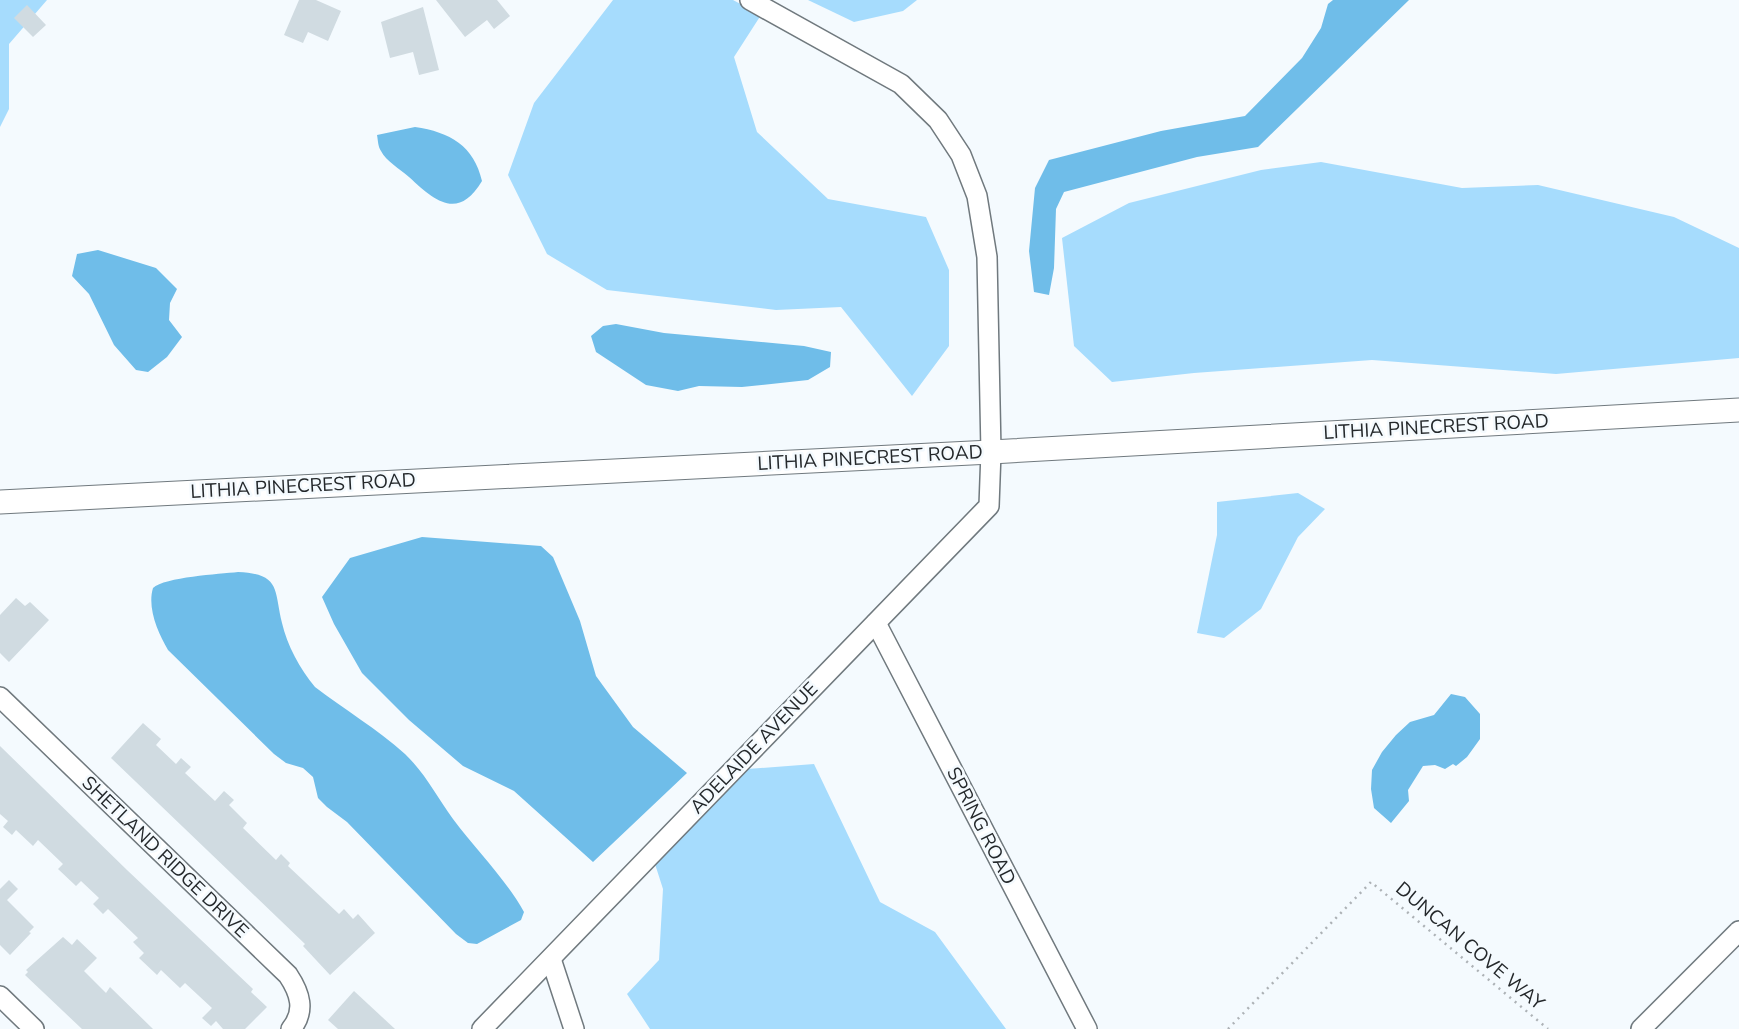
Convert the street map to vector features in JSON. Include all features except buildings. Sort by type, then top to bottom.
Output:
[{"type":"main road","name":"LITHIA PINECREST ROAD","points":[[0,502],[991,452],[1739,410]]},
{"type":"street","name":"ADELAIDE AVENUE","points":[[482,1029],[989,506],[991,452],[987,257],[977,197],[961,156],[938,121],[901,84],[750,0]]},
{"type":"street","name":"SPRING ROAD","points":[[876,623],[1087,1029]]},
{"type":"street","name":"SHETLAND RIDGE DRIVE","points":[[0,697],[288,975],[298,993],[301,1011],[299,1019],[291,1029]]},
{"type":"street","points":[[1641,1029],[1739,931]]},
{"type":"street","points":[[551,959],[574,1029]]},
{"type":"street","points":[[0,996],[34,1029]]},
{"type":"path","name":"DUNCAN COVE WAY","points":[[1227,1029],[1371,882],[1548,1029]]},
{"type":"shaded area","points":[[0,0],[47,0],[9,44],[9,109],[0,127]]},
{"type":"shaded area","points":[[613,0],[733,0],[761,15],[734,57],[757,132],[828,199],[926,217],[949,270],[949,346],[912,396],[841,307],[776,310],[607,290],[547,254],[508,175],[534,103]]},
{"type":"shaded area","points":[[808,0],[917,0],[903,11],[854,22]]},
{"type":"shaded area","points":[[1333,0],[1409,0],[1258,147],[1197,157],[1064,192],[1056,209],[1054,268],[1049,295],[1034,292],[1029,251],[1035,188],[1049,160],[1161,131],[1245,116],[1302,58],[1321,28],[1328,4]]},
{"type":"shaded area","points":[[415,127],[449,137],[473,158],[482,181],[464,201],[455,204],[437,199],[383,155],[377,135]]},
{"type":"shaded area","points":[[1321,162],[1462,188],[1538,185],[1674,217],[1739,248],[1739,358],[1556,374],[1372,360],[1112,382],[1074,346],[1062,238],[1129,203],[1261,170]]},
{"type":"shaded area","points":[[98,250],[156,268],[177,289],[170,303],[169,320],[182,337],[167,357],[148,372],[136,370],[114,345],[89,294],[72,276],[77,254]]},
{"type":"shaded area","points":[[616,324],[664,333],[804,346],[831,352],[830,367],[808,380],[742,387],[699,386],[678,391],[646,385],[596,352],[591,336],[603,326]]},
{"type":"shaded area","points":[[1298,493],[1325,509],[1298,537],[1261,609],[1224,638],[1197,633],[1217,535],[1217,502]]},
{"type":"shaded area","points":[[422,537],[541,546],[553,557],[580,621],[596,676],[633,727],[687,773],[593,862],[514,791],[463,766],[409,720],[362,673],[334,624],[322,597],[350,558]]},
{"type":"shaded area","points":[[238,572],[252,573],[269,580],[276,593],[287,640],[309,680],[412,761],[516,900],[524,912],[521,920],[477,944],[468,943],[456,934],[347,822],[318,798],[313,777],[303,768],[286,763],[274,754],[168,650],[152,612],[153,588],[169,581]]},
{"type":"shaded area","points":[[1451,694],[1465,697],[1480,714],[1480,739],[1467,757],[1456,766],[1453,764],[1445,769],[1435,765],[1423,766],[1408,790],[1409,801],[1391,823],[1374,808],[1372,770],[1396,735],[1410,722],[1434,715]]},
{"type":"shaded area","points":[[814,764],[880,902],[935,932],[1006,1029],[650,1029],[627,994],[659,960],[663,889],[655,864],[747,769]]}]
